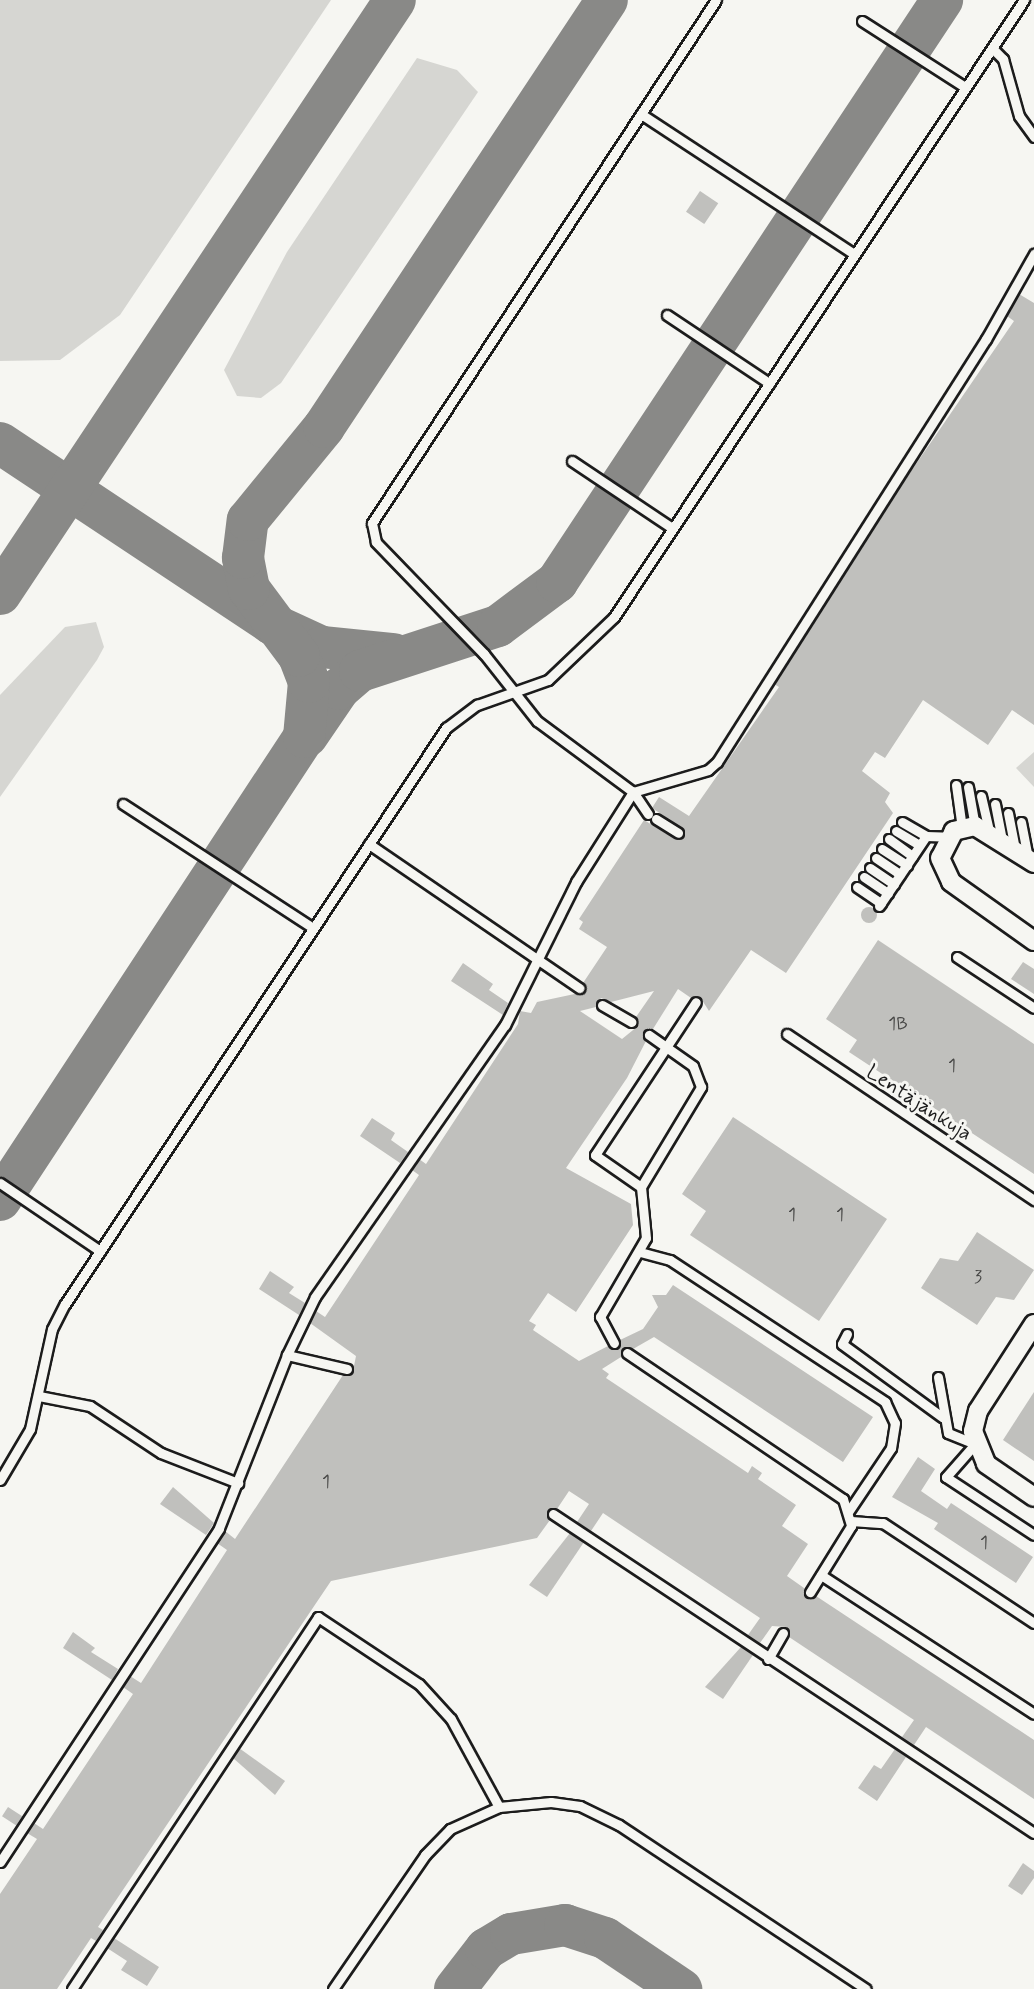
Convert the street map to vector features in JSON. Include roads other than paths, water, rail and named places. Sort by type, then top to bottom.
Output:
[{"type":"street","points":[[994,842],[940,858],[951,882],[1034,940]]},
{"type":"street","points":[[1034,1324],[978,1411],[975,1444],[986,1464],[1034,1497]]},
{"type":"lane","points":[[678,833],[652,817],[633,792],[537,721],[511,693],[484,654],[376,542],[372,523],[716,0]]},
{"type":"lane","points":[[0,1480],[30,1429],[52,1329],[100,1251],[446,728],[477,705],[548,680],[588,646],[672,528],[1024,0]]},
{"type":"lane","points":[[862,21],[965,87]]},
{"type":"lane","points":[[992,48],[1006,65],[1019,116],[1034,137]]},
{"type":"lane","points":[[641,114],[854,254]]},
{"type":"lane","points":[[0,1862],[219,1528],[287,1355],[315,1297],[505,1026],[537,956],[576,882],[633,792],[708,770],[717,762],[986,339],[1034,254]]},
{"type":"lane","points":[[667,315],[769,383]]},
{"type":"lane","points":[[572,461],[672,528]]},
{"type":"lane","points":[[956,785],[994,842]]},
{"type":"lane","points":[[968,787],[994,842]]},
{"type":"lane","points":[[981,796],[994,842]]},
{"type":"lane","points":[[123,804],[314,928]]},
{"type":"lane","points":[[994,804],[994,842]]},
{"type":"lane","points":[[994,842],[1008,813]]},
{"type":"lane","points":[[902,822],[926,836],[994,842],[1021,822]]},
{"type":"lane","points":[[896,831],[920,845]]},
{"type":"lane","points":[[857,887],[880,905],[926,836]]},
{"type":"lane","points":[[889,839],[912,856]]},
{"type":"lane","points":[[369,844],[537,956],[579,988]]},
{"type":"lane","points":[[882,849],[907,865]]},
{"type":"lane","points":[[876,858],[900,874]]},
{"type":"lane","points":[[870,868],[894,884]]},
{"type":"lane","points":[[864,877],[888,893]]},
{"type":"lane","points":[[957,957],[1034,1008]]},
{"type":"lane","points":[[641,1187],[595,1155],[665,1045],[696,1002]]},
{"type":"lane","points":[[602,1005],[632,1022]]},
{"type":"lane","name":"Lentäjänkuja","points":[[787,1034],[1034,1200]]},
{"type":"lane","points":[[614,1343],[601,1329],[600,1317],[640,1252],[647,1223],[641,1187],[701,1087],[693,1066],[650,1035]]},
{"type":"lane","points":[[0,1183],[100,1251]]},
{"type":"lane","points":[[640,1252],[670,1260],[885,1402],[895,1423],[891,1448],[850,1516],[821,1575],[810,1592]]},
{"type":"lane","points":[[847,1334],[842,1344],[942,1417]]},
{"type":"lane","points":[[627,1353],[834,1490],[850,1516],[883,1523],[1034,1623]]},
{"type":"lane","points":[[287,1355],[347,1369]]},
{"type":"lane","points":[[938,1377],[942,1417],[948,1432],[975,1444],[946,1477],[1034,1535]]},
{"type":"lane","points":[[39,1396],[90,1406],[161,1453],[238,1483]]},
{"type":"lane","points":[[554,1514],[768,1659],[1034,1833]]},
{"type":"lane","points":[[821,1575],[1034,1714]]},
{"type":"lane","points":[[72,1989],[318,1617],[419,1684],[451,1719],[499,1807]]},
{"type":"lane","points":[[768,1659],[783,1633]]},
{"type":"lane","points":[[333,1989],[436,1842],[450,1829],[499,1807],[551,1802],[580,1806],[619,1824],[866,1989]]}]
